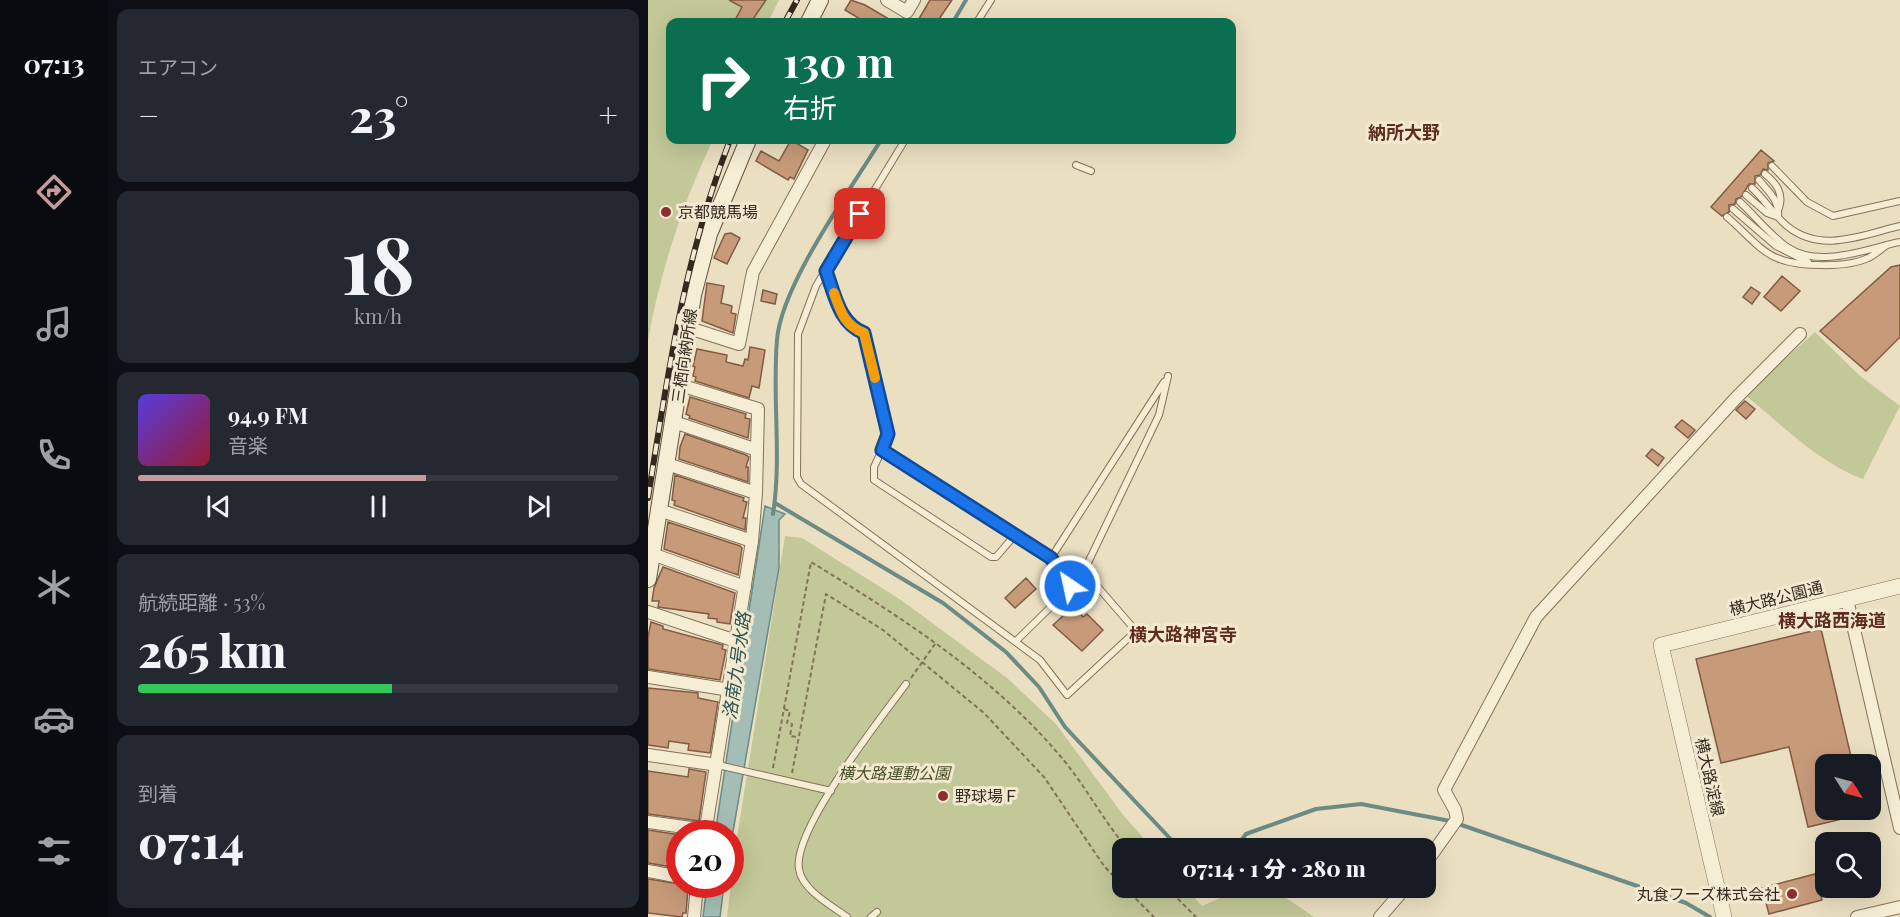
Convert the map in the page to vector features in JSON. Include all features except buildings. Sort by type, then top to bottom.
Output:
[{"type":"main road","points":[[810,18],[820,0]]},
{"type":"main road","name":"三栖向納所線","points":[[648,579],[693,295],[709,234],[746,144]]},
{"type":"street","points":[[887,0],[907,12],[914,0]]},
{"type":"street","points":[[689,328],[739,344],[753,272],[823,144]]},
{"type":"street","points":[[1436,849],[1456,822],[1455,810],[1444,790],[1536,617],[1736,398],[1800,334]]},
{"type":"street","points":[[680,385],[758,409],[756,494],[752,541],[729,690],[722,766],[709,820]]},
{"type":"street","points":[[674,422],[757,450]]},
{"type":"street","points":[[667,464],[756,494]]},
{"type":"street","points":[[659,510],[752,541]]},
{"type":"street","points":[[652,554],[745,587]]},
{"type":"street","name":"横大路公園通","points":[[1661,645],[1900,586]]},
{"type":"street","points":[[1847,599],[1900,828]]},
{"type":"street","points":[[648,612],[736,641]]},
{"type":"street","name":"横大路淀線","points":[[1661,645],[1724,917]]},
{"type":"street","points":[[648,677],[729,690]]},
{"type":"street","points":[[648,755],[722,766]]},
{"type":"street","points":[[648,822],[666,825]]},
{"type":"street","points":[[648,871],[666,874]]},
{"type":"street","points":[[694,917],[696,898]]},
{"type":"street","points":[[1380,917],[1397,898]]},
{"type":"street","points":[[1857,917],[1900,907]]},
{"type":"lane","points":[[979,18],[991,0]]},
{"type":"lane","points":[[903,144],[806,308],[798,334],[797,477],[801,484],[1040,660],[1067,695],[1136,631],[1084,571],[1159,415],[1168,376],[1051,558]]},
{"type":"lane","points":[[1076,165],[1091,171]]},
{"type":"lane","points":[[1772,165],[1807,202],[1833,216],[1900,201]]},
{"type":"lane","points":[[1765,174],[1775,183],[1782,199],[1778,217]]},
{"type":"lane","points":[[1759,180],[1779,208]]},
{"type":"lane","points":[[1752,188],[1778,217],[1799,235],[1823,242],[1837,242],[1900,226]]},
{"type":"lane","points":[[1746,195],[1767,213],[1778,217]]},
{"type":"lane","points":[[1740,202],[1787,247],[1818,258],[1834,257],[1900,242]]},
{"type":"lane","points":[[1733,209],[1776,246],[1814,265]]},
{"type":"lane","points":[[1727,217],[1775,258],[1814,265],[1852,263],[1869,258],[1888,245]]},
{"type":"lane","points":[[826,271],[845,321],[854,329],[864,333],[888,434],[874,467],[874,480],[991,557],[996,558],[1002,553],[1015,535]]},
{"type":"lane","points":[[882,450],[1051,558],[1068,581],[1068,590],[1016,641]]},
{"type":"lane","points":[[847,917],[812,891],[799,871],[799,850],[831,791],[906,684]]},
{"type":"lane","points":[[722,766],[831,791]]},
{"type":"path","points":[[772,777],[811,562],[893,612],[1000,693],[1062,758],[1120,838]]},
{"type":"path","points":[[790,782],[826,594],[883,630],[984,713],[1044,777],[1112,874]]},
{"type":"path","points":[[906,684],[935,644]]},
{"type":"path","points":[[784,709],[790,711],[787,723],[792,724],[790,736],[799,737]]},
{"type":"path","points":[[1135,898],[1154,917]]},
{"type":"path","points":[[1177,898],[1196,917]]},
{"type":"green space","name":"京都競馬場","points":[[648,0],[779,0],[770,18],[666,18],[666,144],[711,144],[674,238],[659,289],[648,340]]},
{"type":"green space","points":[[1815,332],[1860,376],[1900,406],[1863,479],[1816,453],[1745,395]]},
{"type":"green space","name":"横大路運動公園","points":[[785,536],[802,538],[901,600],[1007,678],[1056,724],[1124,816],[1143,838],[1112,838],[1112,898],[1195,898],[1202,906],[1220,898],[1286,898],[1314,917],[727,917],[729,898],[744,898],[744,820],[740,820]]},
{"type":"water","points":[[765,506],[785,514],[779,520],[779,568],[735,820],[717,820]]},
{"type":"water","points":[[705,898],[722,898],[720,917],[703,917]]},
{"type":"waterway","points":[[955,18],[966,0]]},
{"type":"waterway","points":[[773,514],[777,470],[776,362],[781,318],[791,292],[819,238],[878,144]]},
{"type":"waterway","points":[[775,503],[943,603],[1006,652],[1039,687],[1065,727],[1170,838]]},
{"type":"waterway","points":[[1243,838],[1246,834],[1316,809],[1361,804],[1450,821],[1686,903],[1710,917]]},
{"type":"railway","points":[[787,18],[797,0]]},
{"type":"railway","points":[[648,498],[679,316],[689,272],[714,184],[729,144]]},
{"type":"slow traffic","points":[[834,293],[845,321],[854,329],[864,333],[875,378]]},
{"type":"place","name":"京都競馬場","points":[[666,212]]},
{"type":"place","name":"野球場Ｆ","points":[[943,796]]},
{"type":"place","name":"丸食フーズ株式会社","points":[[1792,894]]},
{"type":"district","name":"納所大野","points":[[1404,133]]},
{"type":"district","name":"横大路西海道","points":[[1832,621]]},
{"type":"district","name":"横大路神宮寺","points":[[1183,635]]},
{"type":"route","points":[[860,214],[826,271],[845,321],[854,329],[864,333],[888,434],[882,450],[1051,558],[1070,586]]},
{"type":"water label","name":"洛南九号水路","points":[[737,666]]}]
